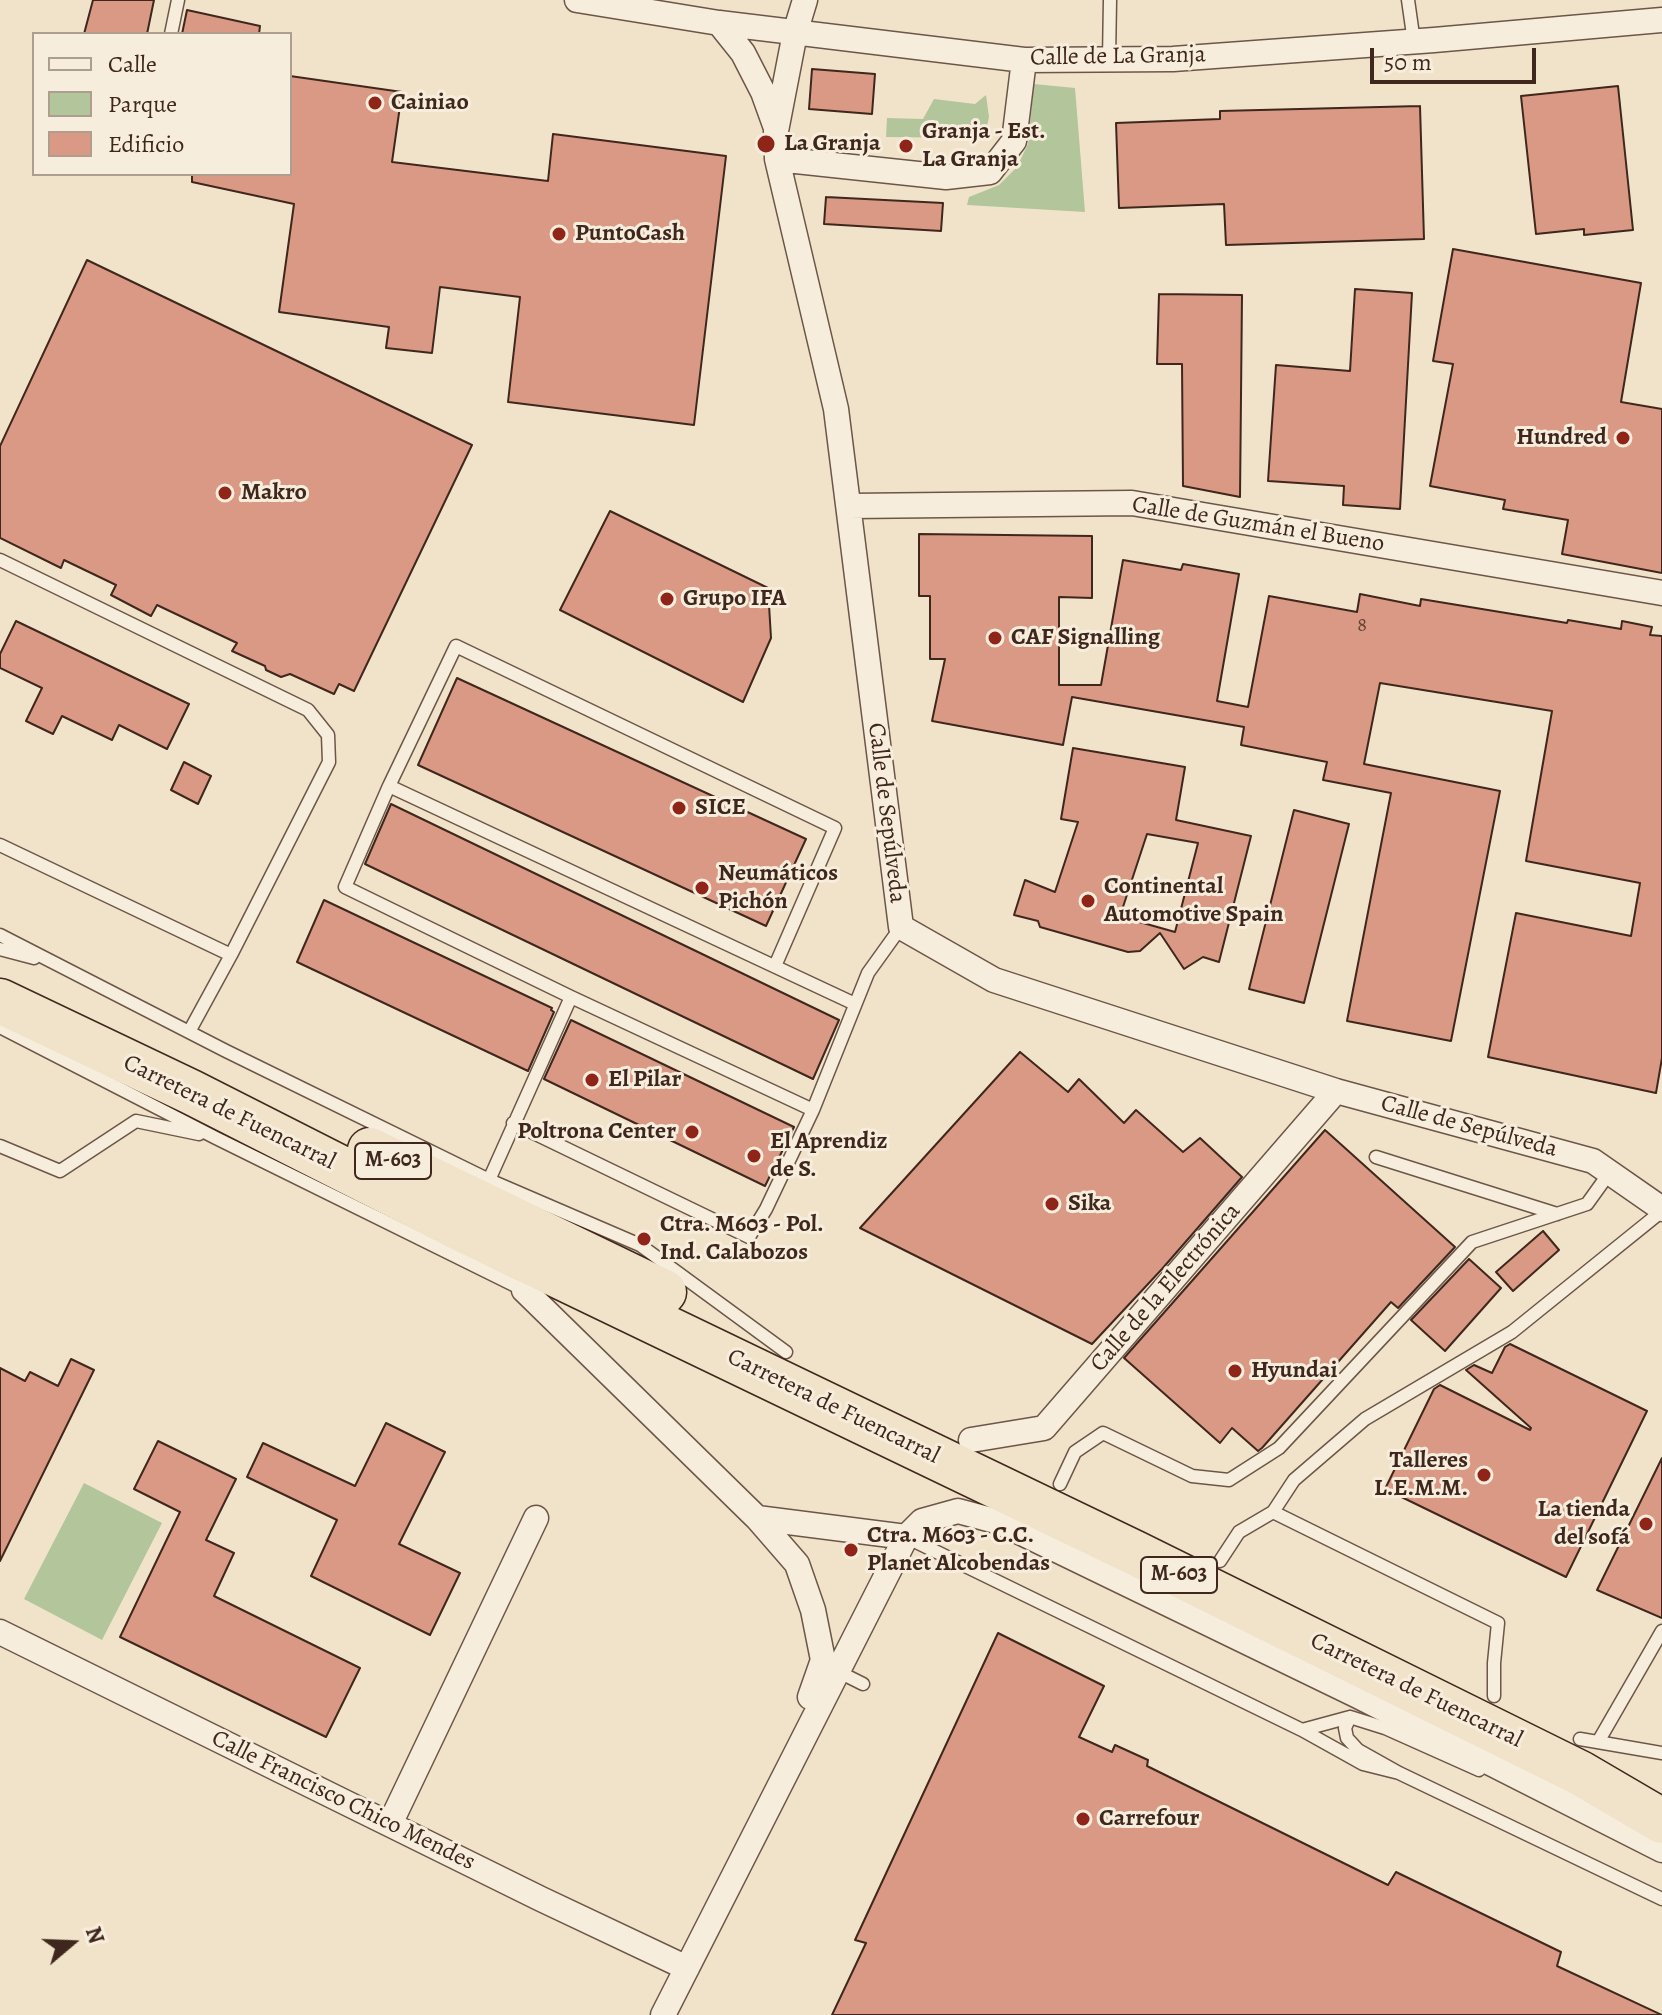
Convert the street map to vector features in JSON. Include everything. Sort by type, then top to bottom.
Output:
[{"type":"highway","name":"Carretera de Fuencarral","points":[[0,970],[1589,1740],[1662,1788]]},
{"type":"highway","name":"Carretera de Fuencarral","points":[[0,1001],[191,1092],[461,1229],[1135,1553],[1580,1773],[1662,1821]]},
{"type":"highway","points":[[524,1290],[690,1339]]},
{"type":"street","name":"Calle de La Granja","points":[[577,0],[719,23],[1024,60],[1173,59],[1662,20]]},
{"type":"street","name":"Calle de Sepúlveda","points":[[805,0],[795,33],[776,131],[777,159],[836,409],[901,927],[994,980],[1336,1091],[1593,1161],[1662,1210]]},
{"type":"street","name":"Calle de Sepúlveda","points":[[719,23],[743,53],[763,92],[776,131]]},
{"type":"street","points":[[777,159],[946,177],[990,172],[1014,141],[1024,60]]},
{"type":"street","name":"Calle de Guzmán el Bueno","points":[[850,506],[1132,503],[1662,593]]},
{"type":"street","name":"Calle de la Electrónica","points":[[971,1440],[1044,1428],[1336,1091]]},
{"type":"street","points":[[524,1290],[757,1518],[797,1564],[813,1610],[823,1660],[785,1770]]},
{"type":"street","points":[[663,2015],[906,1537],[922,1521],[958,1511],[999,1522],[1358,1696],[1662,1850]]},
{"type":"street","points":[[390,1824],[536,1518]]},
{"type":"street","points":[[757,1518],[906,1537]]},
{"type":"street","name":"Calle Francisco Chico Mendes","points":[[0,1632],[687,1968]]},
{"type":"street","points":[[676,2015],[687,1968]]},
{"type":"lane","points":[[171,32],[178,0]]},
{"type":"lane","points":[[1109,59],[1110,0]]},
{"type":"lane","points":[[1408,0],[1414,42]]},
{"type":"lane","points":[[0,560],[308,710],[328,735],[329,762],[189,1032]]},
{"type":"lane","points":[[775,966],[835,828],[456,646],[345,887],[813,1110]]},
{"type":"lane","points":[[389,786],[855,1004]]},
{"type":"lane","points":[[0,845],[231,955]]},
{"type":"lane","points":[[513,1123],[749,1237],[766,1209],[813,1110],[868,973],[901,927]]},
{"type":"lane","points":[[0,935],[489,1180],[640,1245],[786,1352]]},
{"type":"lane","points":[[0,949],[57,963]]},
{"type":"lane","points":[[489,1180],[571,997]]},
{"type":"lane","points":[[0,1027],[524,1290]]},
{"type":"lane","points":[[0,1146],[60,1171],[136,1121],[216,1138]]},
{"type":"lane","points":[[1376,1157],[1557,1214]]},
{"type":"lane","points":[[1060,1484],[1075,1452],[1103,1433],[1192,1476],[1229,1480],[1279,1448],[1472,1242],[1587,1204],[1610,1172]]},
{"type":"lane","points":[[1220,1561],[1239,1532],[1273,1512],[1294,1480],[1365,1419],[1512,1332],[1662,1210]]},
{"type":"lane","points":[[1273,1512],[1498,1623],[1494,1696]]},
{"type":"lane","points":[[906,1537],[1302,1730],[1363,1764],[1399,1773]]},
{"type":"lane","points":[[1662,1631],[1589,1740],[1662,1753]]},
{"type":"lane","points":[[837,1671],[863,1684]]},
{"type":"lane","points":[[1302,1730],[1350,1717],[1385,1728],[1662,1850]]},
{"type":"lane","points":[[1350,1717],[1345,1728],[1347,1738],[1358,1750],[1399,1773],[1662,1899]]},
{"type":"green space","points":[[1034,84],[1075,88],[1085,212],[967,205],[969,197],[999,185],[1017,167],[1028,144]]},
{"type":"green space","points":[[986,95],[987,126],[974,138],[886,137],[887,118],[923,119],[934,99],[975,104]]},
{"type":"green space","points":[[84,1483],[162,1523],[102,1640],[24,1599]]},
{"type":"building","points":[[93,0],[154,0],[147,32],[85,32]]},
{"type":"building","points":[[187,10],[260,26],[259,32],[182,32]]},
{"type":"building","points":[[812,69],[875,74],[872,114],[809,109]]},
{"type":"building","name":"PuntoCash","points":[[292,76],[402,92],[392,162],[548,181],[553,134],[726,156],[694,425],[508,402],[520,297],[440,287],[432,353],[386,348],[389,327],[279,312],[294,204],[192,182],[192,176],[292,176]]},
{"type":"building","points":[[1618,86],[1633,230],[1584,235],[1584,229],[1536,234],[1521,96]]},
{"type":"building","points":[[1420,106],[1424,239],[1226,245],[1224,204],[1119,208],[1116,123],[1220,119],[1220,111]]},
{"type":"building","points":[[826,197],[943,203],[941,231],[824,224]]},
{"type":"building","points":[[1453,249],[1641,283],[1621,402],[1662,409],[1662,573],[1562,554],[1568,520],[1503,509],[1505,500],[1430,486],[1453,364],[1433,361]]},
{"type":"building","name":"Makro","points":[[87,260],[472,445],[354,691],[339,684],[334,694],[290,674],[281,677],[232,651],[237,643],[157,605],[151,616],[111,595],[116,585],[64,560],[61,568],[0,538],[0,446]]},
{"type":"building","points":[[1355,289],[1412,293],[1400,509],[1343,505],[1344,486],[1268,481],[1276,365],[1350,371]]},
{"type":"building","points":[[1159,294],[1242,295],[1240,497],[1183,486],[1182,364],[1157,364]]},
{"type":"building","name":"Grupo IFA","points":[[610,511],[768,588],[771,638],[743,702],[560,610]]},
{"type":"building","points":[[919,534],[1092,536],[1092,598],[1059,597],[1059,685],[1101,685],[1123,560],[1181,570],[1183,564],[1239,574],[1217,701],[1248,707],[1269,596],[1357,612],[1360,594],[1420,606],[1421,599],[1567,623],[1568,620],[1621,629],[1622,621],[1652,627],[1650,635],[1662,636],[1662,1058],[1656,1093],[1488,1057],[1516,913],[1631,936],[1640,883],[1526,861],[1552,711],[1380,683],[1364,764],[1500,791],[1451,1041],[1347,1021],[1391,793],[1323,780],[1327,762],[1241,745],[1244,727],[1072,697],[1063,745],[932,721],[945,659],[930,659],[930,596],[919,596]]},
{"type":"building","points":[[16,621],[189,704],[167,749],[119,725],[112,740],[62,716],[53,734],[26,721],[42,688],[0,668],[0,654]]},
{"type":"building","name":"SICE","points":[[457,678],[806,839],[766,926],[418,765]]},
{"type":"building","points":[[1073,748],[1185,767],[1176,820],[1251,836],[1219,962],[1203,957],[1184,969],[1160,933],[1140,951],[1128,952],[1040,927],[1038,921],[1014,915],[1025,880],[1055,892],[1078,822],[1061,819]],"holes":[[[1147,834],[1198,843],[1175,932],[1136,921],[1138,915],[1122,910]]]},
{"type":"building","points":[[184,762],[211,776],[198,804],[171,790]]},
{"type":"building","points":[[391,804],[839,1020],[813,1079],[365,864]]},
{"type":"building","points":[[1294,810],[1349,824],[1304,1003],[1249,989]]},
{"type":"building","points":[[324,900],[552,1008],[554,1012],[528,1071],[297,962]]},
{"type":"building","points":[[571,1020],[794,1127],[765,1186],[544,1079]]},
{"type":"building","name":"Sika","points":[[1020,1052],[1068,1092],[1079,1079],[1124,1123],[1136,1110],[1183,1152],[1200,1138],[1242,1177],[1092,1344],[860,1228]]},
{"type":"building","points":[[1325,1130],[1455,1247],[1398,1308],[1391,1302],[1262,1448],[1258,1451],[1232,1428],[1220,1443],[1124,1358]]},
{"type":"building","points":[[1543,1231],[1559,1250],[1513,1291],[1496,1272]]},
{"type":"building","points":[[1469,1259],[1501,1288],[1445,1351],[1411,1320]]},
{"type":"building","points":[[1510,1344],[1647,1411],[1566,1577],[1385,1489],[1434,1389],[1440,1385],[1530,1430],[1466,1370],[1474,1365],[1492,1373],[1505,1347]]},
{"type":"building","points":[[71,1359],[94,1370],[0,1561],[0,1368],[25,1381],[30,1372],[58,1386]]},
{"type":"building","points":[[386,1423],[445,1452],[399,1544],[460,1573],[430,1635],[311,1576],[337,1520],[247,1477],[263,1443],[355,1486]]},
{"type":"building","points":[[158,1441],[236,1479],[206,1540],[234,1553],[214,1596],[360,1668],[326,1737],[120,1637],[180,1512],[134,1489]]},
{"type":"building","name":"La tienda del sofá","points":[[1662,1458],[1662,1618],[1597,1590]]},
{"type":"building","name":"Carrefour","points":[[998,1633],[1104,1686],[1079,1737],[1112,1752],[1115,1745],[1148,1760],[1147,1766],[1388,1885],[1396,1872],[1561,1952],[1557,1966],[1662,2015],[832,2015],[866,1943],[855,1940]]},
{"type":"place","name":"Cainiao","points":[[375,103]]},
{"type":"place","name":"La Granja","points":[[766,144]]},
{"type":"place","name":"Granja - Est. La Granja","points":[[906,146]]},
{"type":"place","name":"PuntoCash","points":[[559,234]]},
{"type":"place","name":"Hundred","points":[[1623,438]]},
{"type":"place","name":"Makro","points":[[225,493]]},
{"type":"place","name":"Grupo IFA","points":[[667,599]]},
{"type":"place","name":"CAF Signalling","points":[[995,638]]},
{"type":"place","name":"SICE","points":[[679,808]]},
{"type":"place","name":"Neumáticos Pichón","points":[[702,888]]},
{"type":"place","name":"Continental Automotive Spain","points":[[1088,901]]},
{"type":"place","name":"El Pilar","points":[[592,1080]]},
{"type":"place","name":"Poltrona Center","points":[[692,1132]]},
{"type":"place","name":"El Aprendiz de S.","points":[[754,1156]]},
{"type":"place","name":"Sika","points":[[1052,1204]]},
{"type":"place","name":"Ctra. M603 - Pol. Ind. Calabozos","points":[[644,1239]]},
{"type":"place","name":"Hyundai","points":[[1235,1371]]},
{"type":"place","name":"Talleres L.E.M.M.","points":[[1484,1475]]},
{"type":"place","name":"La tienda del sofá","points":[[1646,1524]]},
{"type":"place","name":"Ctra. M603 - C.C. Planet Alcobendas","points":[[851,1550]]},
{"type":"place","name":"Carrefour","points":[[1083,1819]]}]
